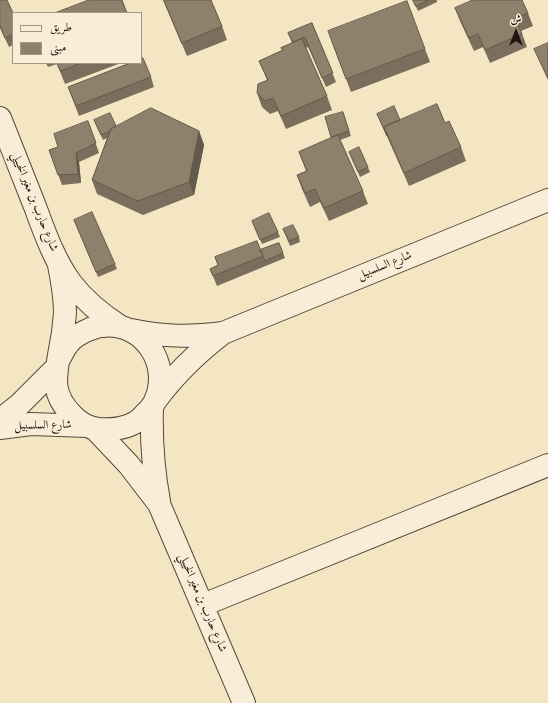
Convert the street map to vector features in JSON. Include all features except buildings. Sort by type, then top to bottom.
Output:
[{"type":"street","name":"شارع حارب بن مغير الخييلي","points":[[0,118],[42,226],[59,264],[71,283],[86,300],[103,315],[124,328]]},
{"type":"street","name":"شارع السلسبيل","points":[[124,328],[151,334],[175,337],[223,333],[548,200]]},
{"type":"street","name":"شارع حارب بن مغير الخييلي","points":[[57,364],[65,312],[64,288],[59,264]]},
{"type":"street","points":[[102,326],[124,328],[142,338],[146,342],[153,351],[160,366],[160,383],[154,403],[142,418],[127,427],[111,430],[91,427],[75,418],[65,408],[59,396],[56,382],[57,364],[69,343],[84,331],[102,326]]},
{"type":"street","name":"شارع السلسبيل","points":[[154,403],[170,381],[186,363],[223,333]]},
{"type":"street","name":"شارع السلسبيل","points":[[0,420],[19,405],[57,364]]},
{"type":"street","name":"شارع حارب بن مغير الخييلي","points":[[154,403],[151,430],[152,455],[159,504]]},
{"type":"street","name":"شارع السلسبيل","points":[[0,428],[31,424],[91,427]]},
{"type":"street","name":"شارع حارب بن مغير الخييلي","points":[[91,427],[130,465],[159,504],[244,703]]},
{"type":"street","points":[[203,605],[548,465]]}]
